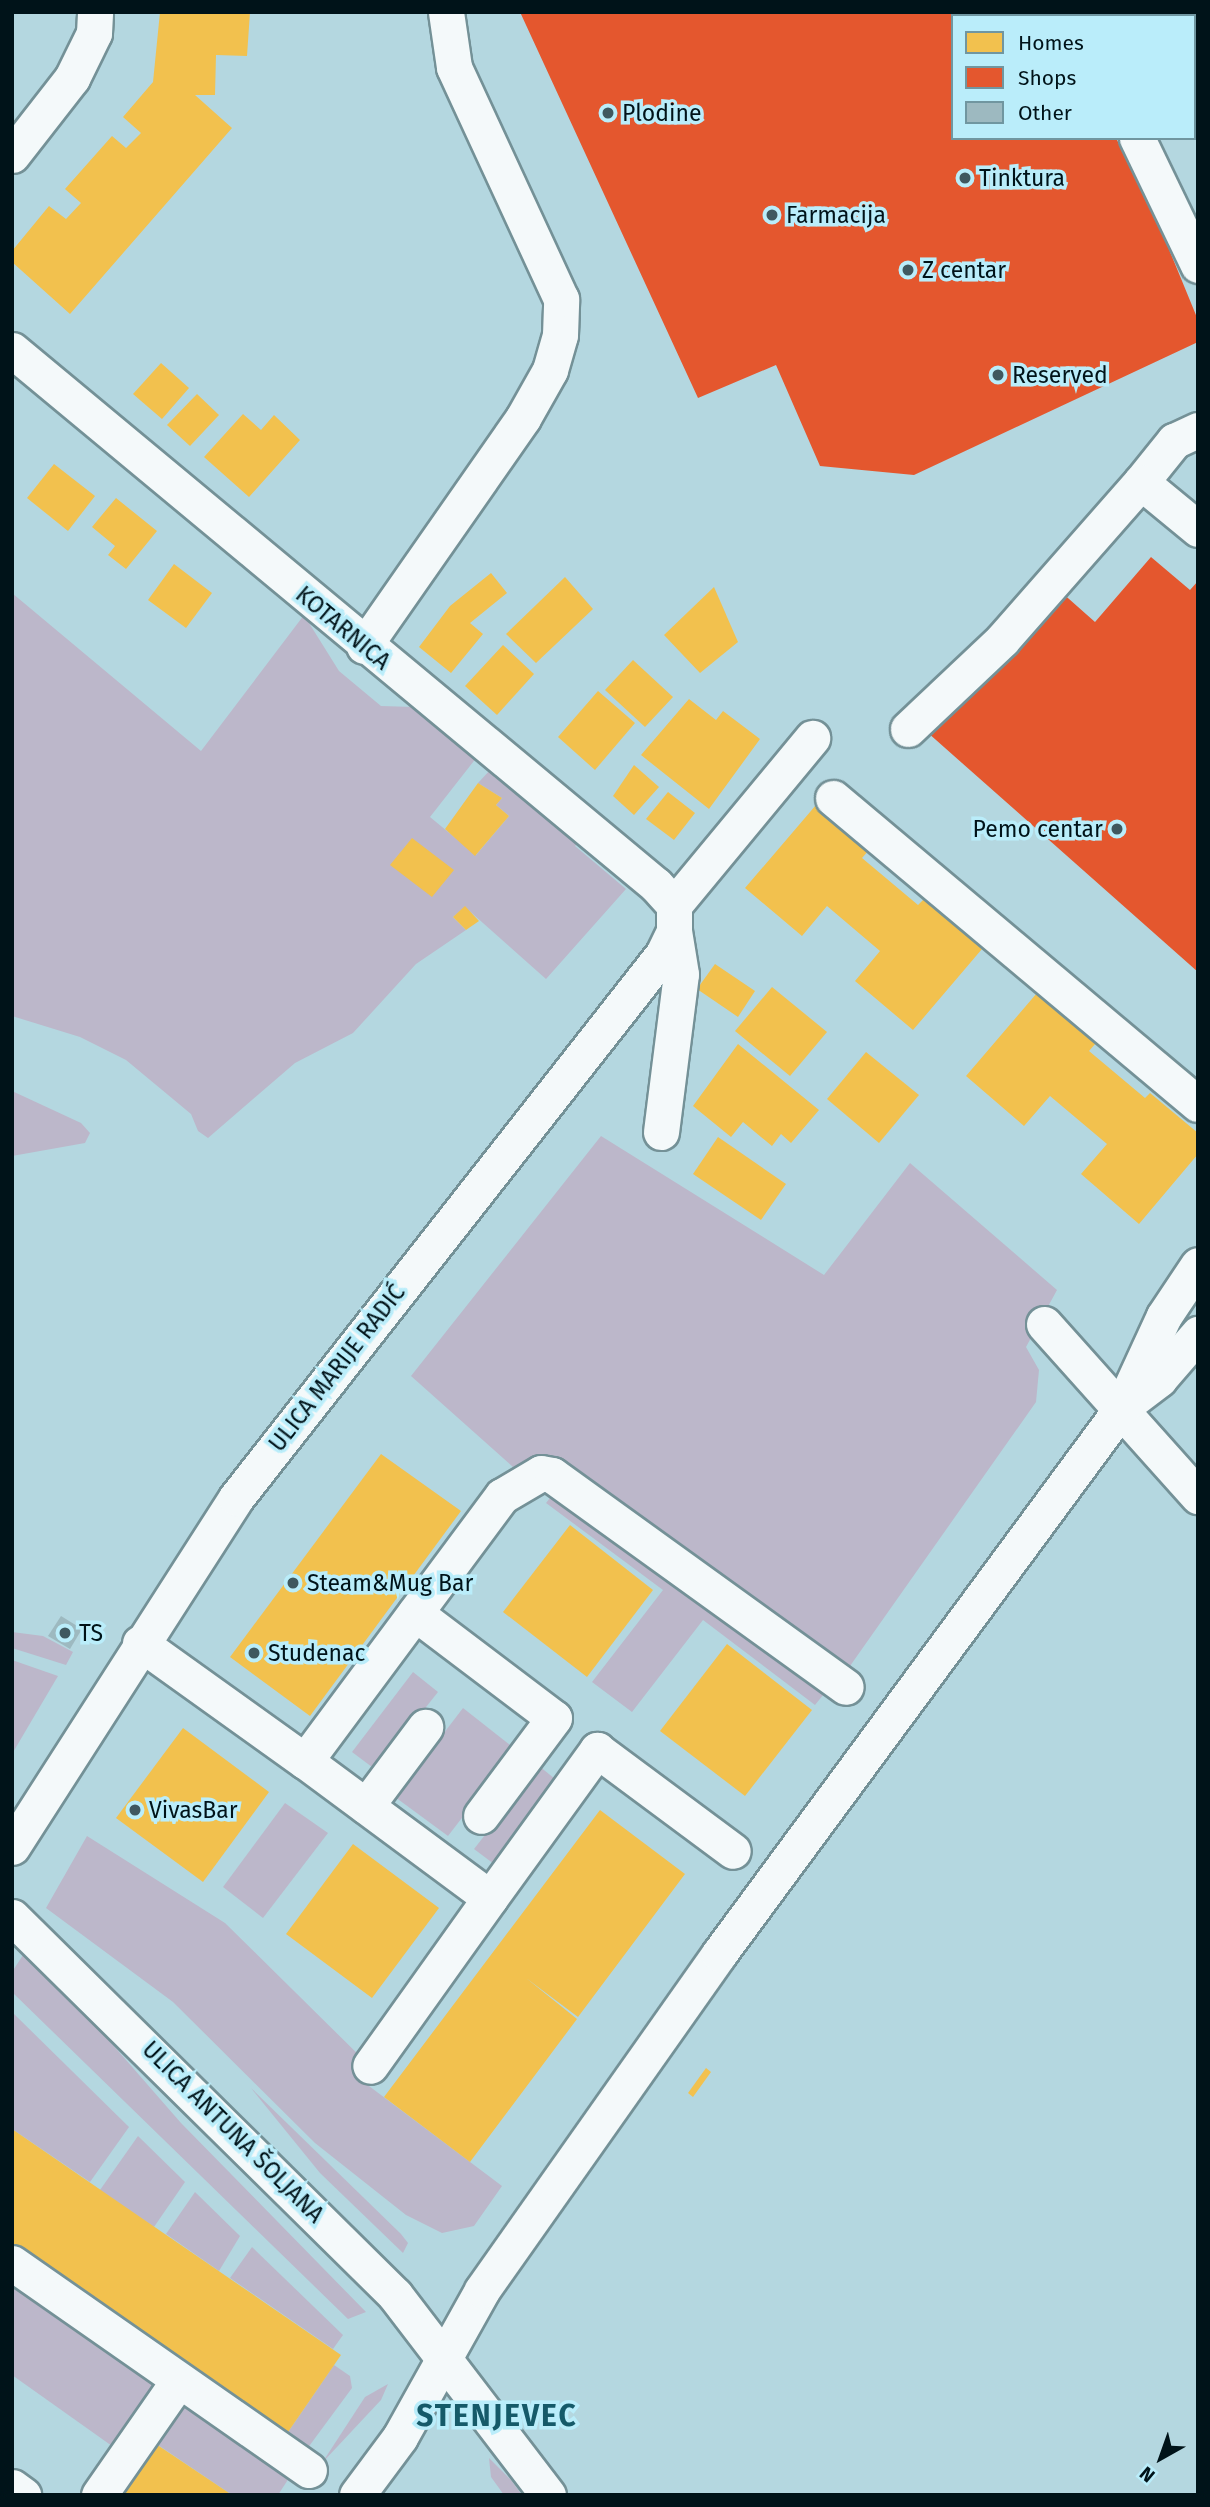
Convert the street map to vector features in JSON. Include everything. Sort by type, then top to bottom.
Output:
[{"type":"street","points":[[12,155],[72,78],[94,33],[95,12]]},
{"type":"street","points":[[365,646],[523,418],[550,370],[560,335],[561,299],[454,67],[446,12]]},
{"type":"street","points":[[1138,140],[1198,265]]},
{"type":"street","name":"KOTARNICA","points":[[12,350],[365,646],[656,884],[674,918]]},
{"type":"street","points":[[908,729],[1002,640],[1142,482],[1174,441],[1198,430]]},
{"type":"street","points":[[1142,482],[1198,529]]},
{"type":"street","name":"ULICA MARIJE RADIĆ","points":[[12,1847],[139,1643],[279,1440],[576,1069],[663,954],[674,918],[813,738]]},
{"type":"street","points":[[833,798],[1198,1104]]},
{"type":"street","points":[[661,1132],[681,974],[674,918]]},
{"type":"street","points":[[357,2495],[400,2437],[482,2290],[719,1954],[1121,1409],[1164,1316],[1198,1265]]},
{"type":"street","points":[[1044,1324],[1198,1496]]},
{"type":"street","points":[[1121,1409],[1159,1379],[1198,1334]]},
{"type":"street","points":[[305,1761],[505,1492],[541,1473],[552,1475],[846,1687]]},
{"type":"street","points":[[415,1613],[733,1851]]},
{"type":"street","points":[[139,1643],[305,1761],[490,1898]]},
{"type":"street","points":[[481,1816],[554,1718]]},
{"type":"street","points":[[366,1806],[425,1727]]},
{"type":"street","points":[[370,2066],[597,1750]]},
{"type":"street","name":"ULICA ANTUNA ŠOLJANA","points":[[12,1917],[313,2211],[395,2295],[446,2357],[548,2495]]},
{"type":"street","points":[[12,2263],[309,2470]]},
{"type":"street","points":[[99,2495],[179,2381]]},
{"type":"street","points":[[12,2487],[23,2495]]},
{"type":"shaded area","points":[[12,593],[201,751],[304,615],[339,671],[381,706],[414,707],[477,757],[430,817],[476,855],[509,816],[496,805],[502,798],[478,783],[491,769],[579,842],[575,846],[626,889],[546,979],[465,907],[453,917],[466,930],[416,964],[353,1033],[295,1063],[208,1138],[198,1131],[191,1114],[126,1060],[80,1037],[12,1016]]},
{"type":"shaded area","points":[[12,1091],[81,1123],[90,1133],[85,1143],[12,1156]]},
{"type":"shaded area","points":[[601,1136],[824,1275],[910,1163],[1057,1290],[1026,1347],[1039,1370],[1036,1402],[850,1666],[573,1468],[531,1460],[513,1467],[411,1376]]},
{"type":"shaded area","points":[[565,1479],[832,1684],[815,1705],[703,1620],[632,1712],[592,1682],[663,1590],[546,1503]]},
{"type":"shaded area","points":[[12,1632],[43,1636],[73,1652],[66,1665],[12,1648]]},
{"type":"shaded area","points":[[12,1660],[58,1676],[12,1754]]},
{"type":"shaded area","points":[[413,1672],[438,1692],[376,1770],[352,1752]]},
{"type":"shaded area","points":[[463,1708],[515,1749],[448,1836],[395,1797]]},
{"type":"shaded area","points":[[539,1766],[565,1787],[502,1870],[474,1849]]},
{"type":"shaded area","points":[[285,1803],[328,1833],[263,1918],[223,1887]]},
{"type":"shaded area","points":[[87,1836],[225,1923],[370,2066],[361,2080],[502,2186],[474,2226],[442,2233],[406,2215],[315,2143],[173,2002],[46,1908]]},
{"type":"shaded area","points":[[23,1955],[99,2029],[181,2123],[366,2312],[348,2319],[13,1993],[12,1972]]},
{"type":"shaded area","points":[[12,2012],[129,2127],[90,2182],[12,2129]]},
{"type":"shaded area","points":[[251,2088],[401,2234],[408,2243],[403,2253],[320,2173]]},
{"type":"shaded area","points":[[138,2136],[185,2182],[154,2227],[100,2190]]},
{"type":"shaded area","points":[[195,2192],[240,2236],[219,2271],[166,2234]]},
{"type":"shaded area","points":[[252,2247],[343,2335],[333,2349],[230,2278]]},
{"type":"shaded area","points":[[12,2280],[157,2382],[112,2446],[12,2375]]},
{"type":"shaded area","points":[[334,2365],[350,2376],[352,2388],[307,2449],[286,2435]]},
{"type":"shaded area","points":[[388,2384],[381,2400],[322,2463],[365,2397]]},
{"type":"shaded area","points":[[188,2401],[288,2472],[289,2478],[278,2495],[232,2495],[158,2445]]},
{"type":"shaded area","points":[[489,2458],[522,2495],[504,2495],[491,2477]]},
{"type":"building: Homes","points":[[160,12],[250,12],[247,56],[216,55],[215,95],[195,95],[232,128],[70,314],[12,262],[12,251],[49,206],[66,219],[81,203],[65,189],[112,136],[126,148],[141,133],[123,117],[153,82]]},
{"type":"building: Homes","points":[[161,363],[189,388],[162,419],[133,394]]},
{"type":"building: Homes","points":[[197,394],[219,415],[190,446],[167,425]]},
{"type":"building: Homes","points":[[243,414],[261,430],[274,415],[300,440],[249,497],[204,457]]},
{"type":"building: Homes","points":[[54,464],[95,496],[68,531],[27,498]]},
{"type":"building: Homes","points":[[116,498],[157,531],[126,569],[108,555],[115,546],[92,527]]},
{"type":"building: Homes","points":[[174,564],[212,593],[186,628],[148,600]]},
{"type":"building: Homes","points":[[491,573],[507,593],[470,623],[483,634],[451,673],[419,647],[450,606]]},
{"type":"building: Homes","points":[[565,577],[593,609],[536,663],[506,634]]},
{"type":"building: Homes","points":[[714,587],[738,642],[700,673],[664,635]]},
{"type":"building: Homes","points":[[503,645],[534,674],[497,715],[465,686]]},
{"type":"building: Homes","points":[[633,660],[673,697],[645,727],[605,690]]},
{"type":"building: Homes","points":[[598,691],[635,723],[595,770],[558,737]]},
{"type":"building: Homes","points":[[689,699],[716,720],[723,711],[760,739],[709,809],[641,755]]},
{"type":"building: Homes","points":[[634,765],[659,787],[634,815],[613,796]]},
{"type":"building: Homes","points":[[478,783],[502,798],[496,805],[509,816],[475,856],[445,829]]},
{"type":"building: Homes","points":[[668,792],[695,813],[674,840],[646,819]]},
{"type":"building: Homes","points":[[816,805],[869,850],[862,858],[918,905],[924,899],[982,949],[913,1030],[855,981],[880,951],[827,906],[802,936],[745,888]]},
{"type":"building: Homes","points":[[412,838],[454,870],[432,897],[390,865]]},
{"type":"building: Homes","points":[[465,906],[479,921],[466,930],[453,917]]},
{"type":"building: Homes","points":[[715,964],[755,991],[738,1017],[697,989]]},
{"type":"building: Homes","points":[[772,987],[827,1032],[790,1076],[735,1031]]},
{"type":"building: Homes","points":[[1037,993],[1096,1043],[1089,1051],[1145,1098],[1150,1093],[1198,1133],[1198,1154],[1139,1224],[1081,1174],[1107,1144],[1050,1096],[1024,1126],[966,1076]]},
{"type":"building: Homes","points":[[738,1044],[819,1110],[791,1143],[781,1134],[772,1146],[743,1122],[731,1137],[693,1106]]},
{"type":"building: Homes","points":[[866,1052],[919,1095],[879,1143],[827,1099]]},
{"type":"building: Homes","points":[[718,1137],[786,1184],[761,1220],[693,1174]]},
{"type":"building: Homes","points":[[381,1454],[461,1511],[310,1716],[230,1657]]},
{"type":"building: Homes","points":[[570,1525],[653,1590],[587,1677],[503,1612]]},
{"type":"building: Homes","points":[[727,1644],[812,1710],[745,1796],[660,1731]]},
{"type":"building: Homes","points":[[183,1728],[269,1792],[203,1882],[116,1818]]},
{"type":"building: Homes","points":[[600,1810],[685,1874],[578,2017],[526,1978],[577,2019],[470,2162],[384,2097]]},
{"type":"building: Homes","points":[[353,1844],[439,1908],[372,1998],[286,1934]]},
{"type":"building: Homes","points":[[706,2068],[711,2072],[693,2097],[688,2093]]},
{"type":"building: Homes","points":[[12,2129],[341,2355],[286,2435],[12,2247]]},
{"type":"building: Homes","points":[[150,2440],[232,2495],[113,2495]]},
{"type":"building: Shops","name":"Z centar","points":[[520,12],[1054,12],[951,14],[951,140],[1117,140],[1157,220],[1198,320],[1198,342],[914,475],[820,466],[776,365],[698,398]]},
{"type":"building: Shops","name":"Pemo centar","points":[[1151,557],[1190,590],[1198,581],[1198,972],[927,732],[1060,591],[1095,622]]},
{"type":"building: Other","name":"TS","points":[[61,1616],[82,1629],[70,1649],[48,1636]]},
{"type":"place","name":"Plodine","points":[[608,113]]},
{"type":"place","name":"Tinktura","points":[[965,178]]},
{"type":"place","name":"Farmacija","points":[[772,215]]},
{"type":"place","name":"Z centar","points":[[908,270]]},
{"type":"place","name":"Reserved","points":[[998,375]]},
{"type":"place","name":"Pemo centar","points":[[1117,829]]},
{"type":"place","name":"Steam&Mug Bar","points":[[293,1583]]},
{"type":"place","name":"TS","points":[[65,1633]]},
{"type":"place","name":"Studenac","points":[[254,1653]]},
{"type":"place","name":"VivasBar","points":[[135,1810]]},
{"type":"district","name":"STENJEVEC","points":[[497,2416]]}]
